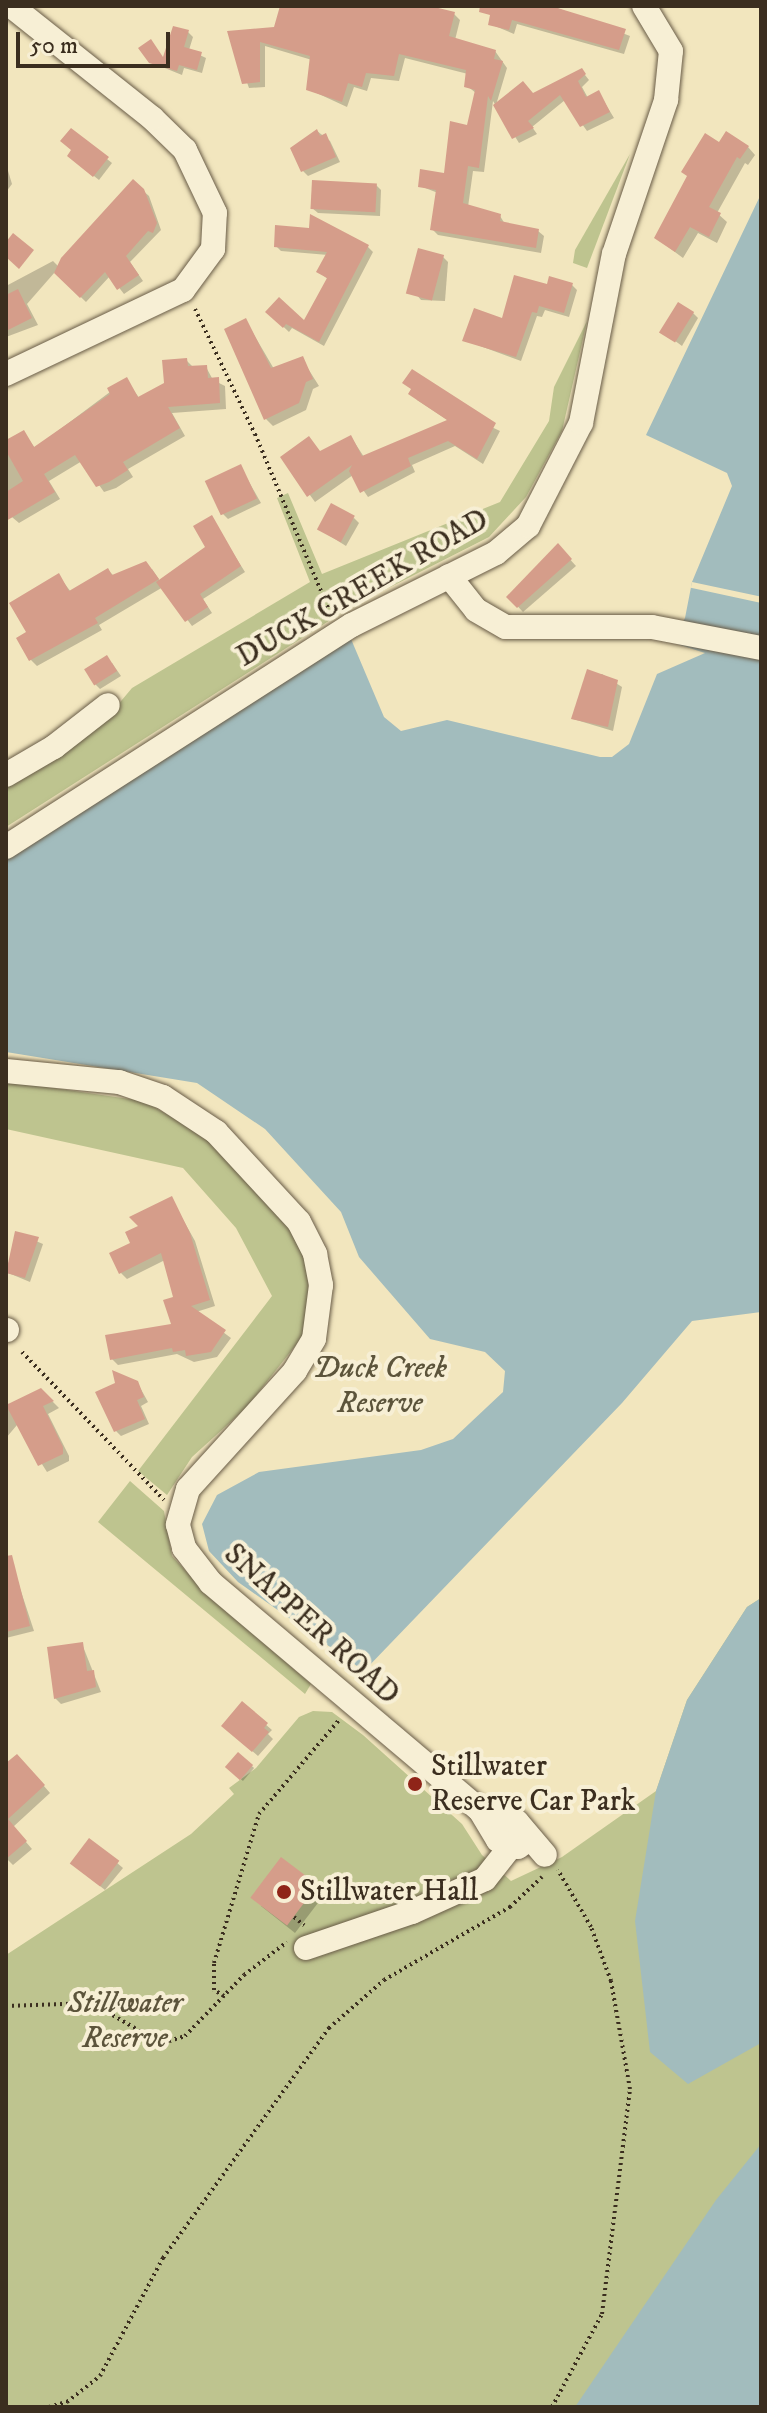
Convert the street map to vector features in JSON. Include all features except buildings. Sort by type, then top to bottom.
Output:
[{"type":"street","points":[[6,374],[183,290],[213,249],[215,213],[206,183],[185,150],[152,118],[11,6]]},
{"type":"street","name":"DUCK CREEK ROAD","points":[[6,847],[352,625],[496,553],[528,526],[581,423],[614,254],[671,76],[671,51],[644,6]]},
{"type":"street","points":[[449,576],[476,610],[506,627],[652,627],[761,648]]},
{"type":"street","points":[[6,775],[54,747],[108,705]]},
{"type":"street","name":"SNAPPER ROAD","points":[[6,1071],[119,1082],[175,1104],[216,1132],[285,1204],[308,1239],[321,1285],[314,1339],[295,1371],[200,1472],[183,1501],[178,1525],[184,1548],[211,1583],[351,1705],[480,1810],[509,1818],[522,1827],[534,1851]]},
{"type":"street","points":[[306,1948],[412,1912],[485,1879],[534,1851]]},
{"type":"path","points":[[183,290],[255,434],[334,622]]},
{"type":"path","points":[[22,1352],[159,1499]]},
{"type":"path","points":[[224,1996],[214,1990],[214,1963],[259,1814],[351,1705]]},
{"type":"path","points":[[49,2407],[67,2402],[100,2376],[163,2258],[329,2028],[384,1980],[510,1907],[534,1851],[591,1927],[611,1981],[630,2089],[602,2314],[552,2407]]},
{"type":"path","points":[[6,2006],[78,2001],[146,2033]]},
{"type":"green space","points":[[630,154],[587,268],[573,263],[575,250]]},
{"type":"green space","points":[[587,321],[562,431],[526,497],[489,537],[349,608],[6,827],[6,785],[111,713],[132,688],[310,582],[277,498],[288,493],[322,574],[500,502],[549,421],[554,387]]},
{"type":"green space","points":[[6,1081],[143,1101],[201,1133],[273,1200],[306,1249],[310,1302],[303,1336],[246,1408],[192,1457],[167,1495],[138,1471],[272,1296],[236,1228],[183,1168],[6,1129]]},
{"type":"green space","points":[[130,1481],[164,1511],[172,1556],[208,1595],[311,1684],[305,1694],[98,1522]]},
{"type":"green space","name":"Stillwater Reserve","points":[[761,1598],[761,2407],[6,2407],[6,1955],[191,1834],[234,1794],[229,1788],[256,1768],[299,1717],[313,1711],[332,1712],[363,1735],[462,1824],[482,1855],[511,1881],[562,1857],[656,1791],[687,1700],[747,1607]]},
{"type":"water","points":[[761,194],[761,1312],[692,1321],[622,1403],[364,1671],[238,1582],[209,1551],[202,1524],[217,1495],[259,1472],[421,1450],[453,1439],[503,1392],[505,1371],[485,1352],[430,1339],[359,1257],[341,1212],[265,1129],[197,1083],[6,1052],[6,853],[351,639],[384,717],[401,731],[447,720],[600,757],[612,757],[629,744],[657,674],[705,653],[671,642],[685,618],[692,582],[732,486],[727,473],[646,435]]},
{"type":"water","points":[[761,1598],[761,2043],[688,2084],[650,2052],[635,1921],[656,1791],[687,1700],[747,1607]]},
{"type":"water","points":[[761,2144],[761,2407],[575,2407],[716,2200]]},
{"type":"pier","points":[[692,582],[761,597],[760,603],[691,588]]},
{"type":"place","name":"Stillwater Reserve Car Park","points":[[415,1784]]},
{"type":"place","name":"Stillwater Hall","points":[[284,1892]]},
{"type":"park label","name":"Duck Creek Reserve","points":[[380,1386]]}]
